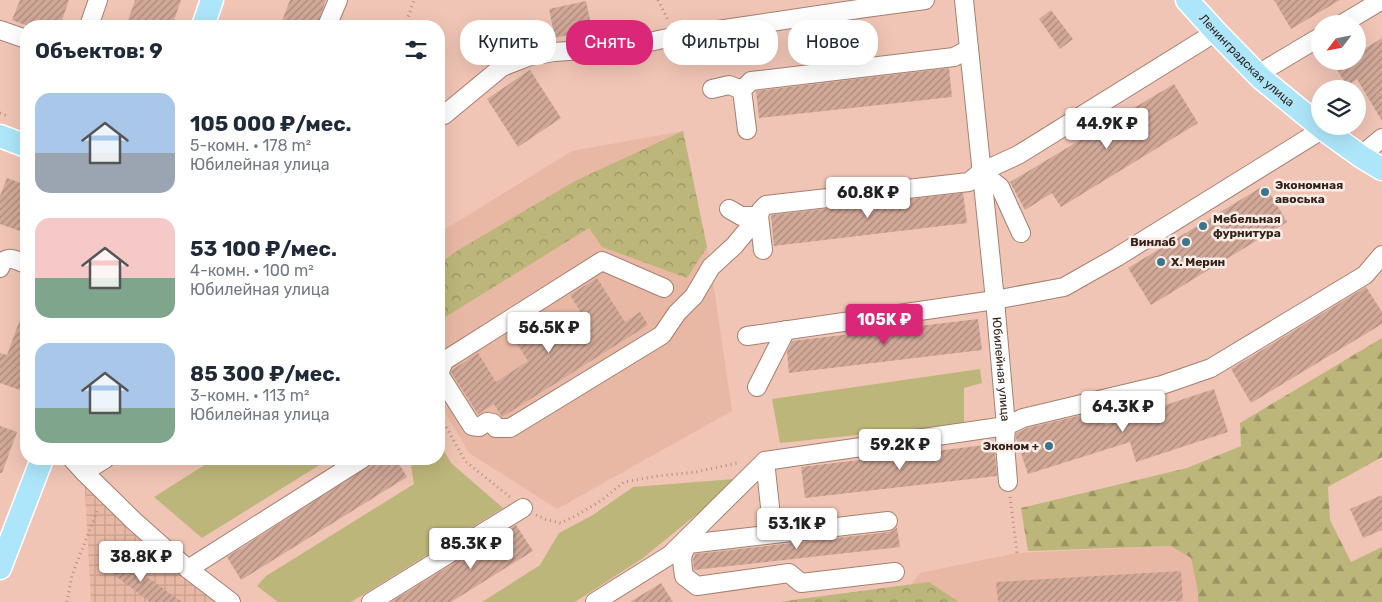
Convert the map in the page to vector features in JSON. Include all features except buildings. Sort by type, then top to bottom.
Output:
[{"type":"main road","points":[[205,20],[212,0]]},
{"type":"main road","name":"Ленинградская улица","points":[[1187,0],[1261,78],[1311,119]]},
{"type":"main road","name":"Ленинградская улица","points":[[1331,135],[1382,169]]},
{"type":"main road","points":[[0,136],[20,144]]},
{"type":"main road","points":[[0,568],[40,465]]},
{"type":"street","points":[[91,20],[98,0]]},
{"type":"street","points":[[330,20],[338,0]]},
{"type":"street","points":[[770,20],[864,4],[925,0]]},
{"type":"street","name":"Юбилейная улица","points":[[765,461],[1006,426],[964,0]]},
{"type":"street","points":[[1357,15],[1382,0]]},
{"type":"street","points":[[0,30],[20,37]]},
{"type":"street","points":[[445,382],[472,426],[479,427],[486,422],[493,423],[496,428],[510,428],[662,335],[677,313],[694,296],[711,267],[734,246],[766,205],[969,182],[981,172],[1018,155],[1216,32]]},
{"type":"street","points":[[445,114],[502,67],[530,56],[554,52],[626,48],[663,39]]},
{"type":"street","points":[[1261,78],[1268,68],[1311,42]]},
{"type":"street","points":[[742,90],[751,81],[954,57],[969,49]]},
{"type":"street","points":[[712,89],[729,85],[742,90]]},
{"type":"street","points":[[742,90],[747,130]]},
{"type":"street","points":[[747,336],[995,300],[1064,287],[1125,252],[1313,135]]},
{"type":"street","points":[[1362,157],[1382,138]]},
{"type":"street","points":[[981,172],[1000,187],[1021,233]]},
{"type":"street","points":[[729,209],[741,216],[759,216]]},
{"type":"street","points":[[759,216],[763,250]]},
{"type":"street","points":[[1008,482],[1005,444],[1006,426],[1023,418],[1162,385],[1211,368],[1365,275],[1382,255]]},
{"type":"street","points":[[1,264],[6,259],[12,258],[20,261]]},
{"type":"street","points":[[445,360],[602,261],[664,288]]},
{"type":"street","points":[[757,387],[786,330]]},
{"type":"street","points":[[765,461],[773,534]]},
{"type":"street","points":[[676,558],[765,461]]},
{"type":"street","points":[[78,465],[134,521],[188,569],[230,602]]},
{"type":"street","points":[[188,569],[353,465]]},
{"type":"street","points":[[371,602],[523,508]]},
{"type":"street","points":[[595,602],[676,558],[688,544],[888,521]]},
{"type":"street","points":[[676,558],[684,576],[697,586],[789,573],[801,583],[895,572]]},
{"type":"path","points":[[407,20],[414,0]]},
{"type":"path","points":[[658,0],[669,20]]},
{"type":"path","points":[[445,424],[466,461],[523,508],[548,520],[561,523],[602,500],[624,482],[696,472],[750,460],[765,461]]},
{"type":"path","points":[[1008,482],[1017,553]]},
{"type":"path","points":[[67,602],[72,575],[97,509],[106,492]]},
{"type":"shaded area","points":[[683,131],[711,267],[732,411],[557,509],[469,453],[445,412],[445,229],[572,151]]},
{"type":"shaded area","points":[[84,472],[234,602],[91,602]]},
{"type":"shaded area","points":[[1171,546],[1230,557],[1232,602],[855,602],[905,593],[920,573],[1017,553]]},
{"type":"green space","points":[[683,131],[707,247],[687,278],[602,247],[589,228],[445,317],[445,260],[575,181]]},
{"type":"green space","points":[[1382,338],[1382,457],[1328,487],[1330,520],[1351,562],[1382,547],[1382,602],[1198,602],[1198,592],[1191,558],[1171,546],[1028,551],[1021,508],[1187,468],[1241,446],[1240,423]]},
{"type":"green space","points":[[980,369],[982,383],[964,388],[964,424],[780,443],[772,399]]},
{"type":"green space","points":[[445,452],[451,463],[503,508],[351,602],[278,602],[257,586],[266,576],[414,484],[411,465],[445,465]]},
{"type":"green space","points":[[205,465],[319,465],[202,538],[154,497]]},
{"type":"green space","points":[[734,479],[703,509],[643,558],[575,602],[482,602],[540,565],[559,533],[593,515],[633,487]]},
{"type":"green space","points":[[929,582],[959,602],[779,602],[800,599]]},
{"type":"place","name":"Экономная авоська","points":[[1265,192]]},
{"type":"place","name":"Мебельная фурнитура","points":[[1203,226]]},
{"type":"place","name":"Винлаб","points":[[1186,242]]},
{"type":"place","name":"Х. Мерин","points":[[1161,262]]},
{"type":"place","name":"Эконом +","points":[[1049,446]]}]
